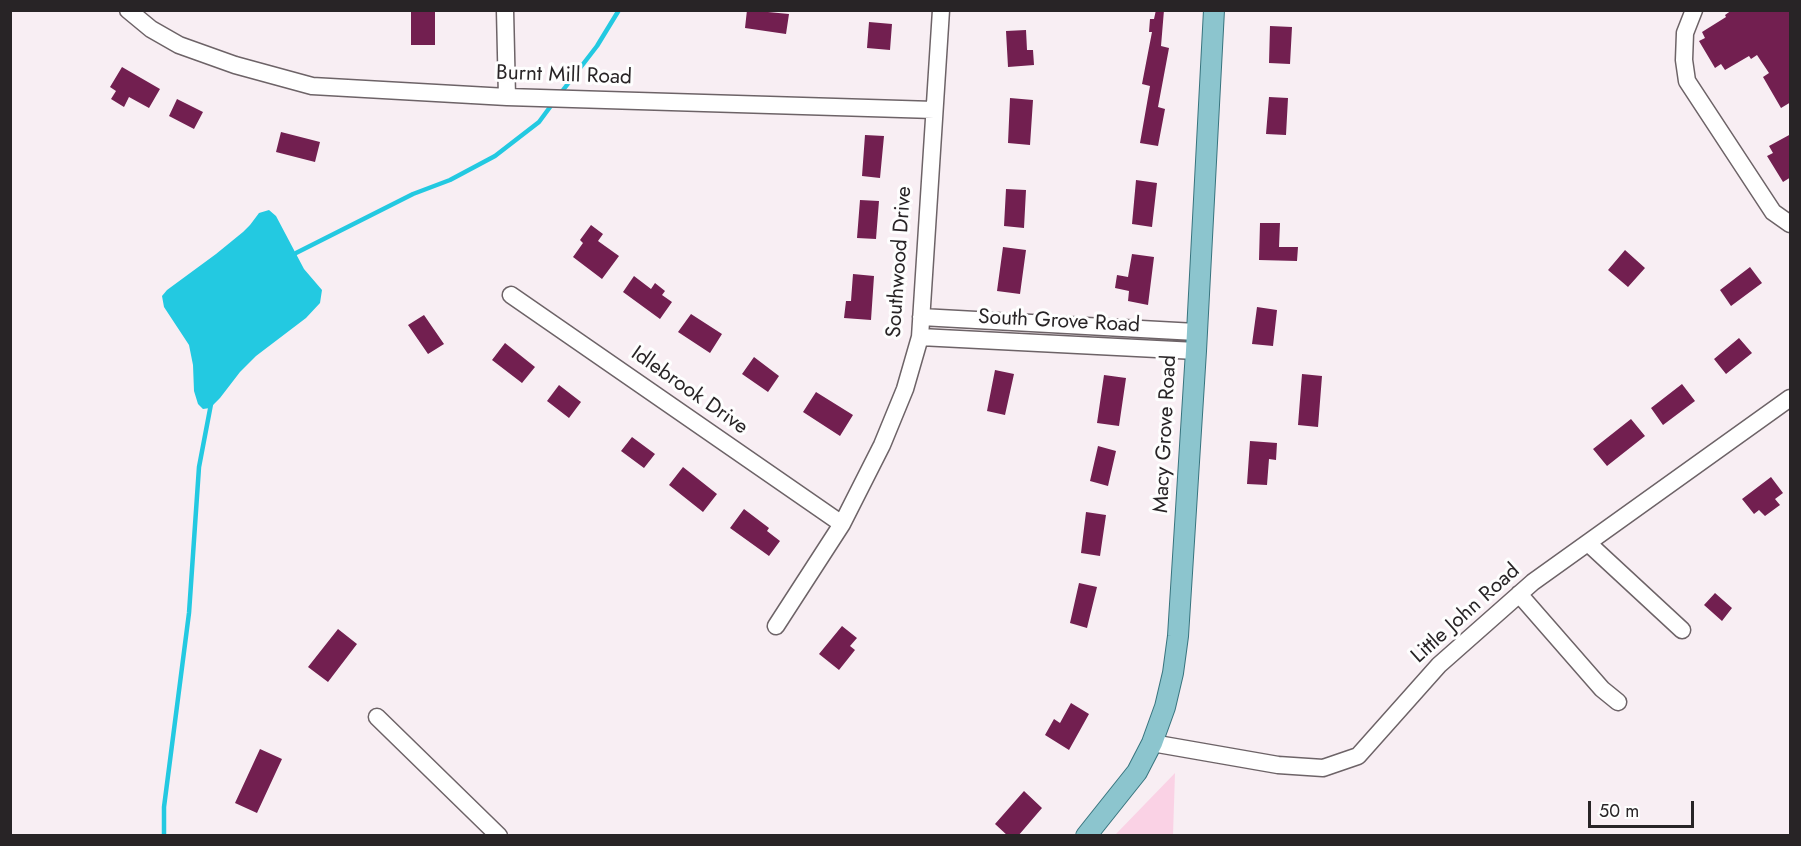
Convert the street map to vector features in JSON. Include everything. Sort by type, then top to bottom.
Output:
[{"type":"main road","name":"Macy Grove Road","points":[[1086,836],[1137,772],[1152,743],[1168,696],[1173,673],[1178,636],[1214,10]]},
{"type":"street","name":"Burnt Mill Road","points":[[128,10],[151,29],[179,45],[271,76],[312,86],[507,97],[934,110]]},
{"type":"street","points":[[505,10],[507,97]]},
{"type":"street","name":"Southwood Drive","points":[[776,626],[842,524],[882,445],[905,389],[920,337],[941,10]]},
{"type":"street","points":[[1694,10],[1685,33],[1684,60],[1687,81],[1773,212],[1791,224]]},
{"type":"street","name":"Idlebrook Drive","points":[[511,295],[842,524]]},
{"type":"street","name":"South Grove Road","points":[[921,317],[1196,342]]},
{"type":"street","name":"South Grove Road","points":[[920,337],[1196,342]]},
{"type":"street","name":"Little John Road","points":[[1152,743],[1278,765],[1323,768],[1358,756],[1439,665],[1519,594],[1791,398]]},
{"type":"street","points":[[1588,543],[1682,630]]},
{"type":"street","points":[[1519,594],[1602,688],[1618,702]]},
{"type":"street","points":[[377,717],[499,836]]},
{"type":"shaded area","points":[[1175,773],[1173,835],[1115,835]]},
{"type":"water","points":[[269,210],[276,216],[304,269],[322,290],[320,303],[306,318],[256,356],[210,408],[203,409],[198,404],[194,391],[193,365],[189,345],[164,307],[162,296],[243,232],[259,213]]},
{"type":"building","points":[[411,10],[435,10],[435,45],[411,45]]},
{"type":"building","points":[[747,10],[789,14],[786,34],[745,28]]},
{"type":"building","points":[[1156,10],[1164,10],[1161,46],[1169,48],[1158,107],[1165,109],[1158,146],[1140,143],[1150,86],[1142,84],[1152,32],[1149,32],[1150,19],[1154,19]]},
{"type":"building","points":[[1732,10],[1791,10],[1791,102],[1781,108],[1763,77],[1769,73],[1757,55],[1751,59],[1749,56],[1725,70],[1721,64],[1715,68],[1699,41],[1705,38],[1702,32],[1726,17],[1725,15]]},
{"type":"building","points":[[869,22],[892,24],[890,50],[867,48]]},
{"type":"building","points":[[1270,26],[1292,27],[1290,64],[1269,63]]},
{"type":"building","points":[[1026,30],[1027,50],[1033,50],[1034,65],[1008,67],[1006,31]]},
{"type":"building","points":[[122,67],[160,89],[149,108],[129,97],[124,107],[111,99],[116,91],[110,87]]},
{"type":"building","points":[[1269,97],[1288,98],[1286,135],[1266,134]]},
{"type":"building","points":[[1010,98],[1033,100],[1030,145],[1008,143]]},
{"type":"building","points":[[177,99],[203,112],[194,129],[169,116]]},
{"type":"building","points":[[281,132],[320,142],[315,162],[276,152]]},
{"type":"building","points":[[1791,134],[1791,177],[1783,182],[1767,156],[1773,153],[1769,146]]},
{"type":"building","points":[[865,135],[884,136],[880,178],[862,176]]},
{"type":"building","points":[[1136,180],[1157,183],[1152,227],[1132,224]]},
{"type":"building","points":[[1006,189],[1026,190],[1024,228],[1004,226]]},
{"type":"building","points":[[860,200],[879,201],[876,239],[857,238]]},
{"type":"building","points":[[1260,223],[1280,223],[1279,247],[1298,247],[1297,261],[1259,260]]},
{"type":"building","points":[[591,225],[603,234],[598,241],[619,256],[602,279],[573,257],[583,243],[580,240]]},
{"type":"building","points":[[1003,247],[1026,250],[1020,294],[997,291]]},
{"type":"building","points":[[1625,250],[1645,268],[1628,287],[1608,270]]},
{"type":"building","points":[[1132,254],[1154,257],[1148,305],[1128,301],[1129,291],[1115,288],[1117,275],[1128,277]]},
{"type":"building","points":[[1750,267],[1762,283],[1731,306],[1720,290]]},
{"type":"building","points":[[853,274],[874,276],[871,320],[844,318],[846,301],[851,301]]},
{"type":"building","points":[[634,276],[651,289],[655,283],[665,291],[662,295],[672,302],[660,319],[623,292]]},
{"type":"building","points":[[1257,307],[1277,310],[1273,346],[1252,344]]},
{"type":"building","points":[[691,314],[722,334],[710,353],[678,332]]},
{"type":"building","points":[[424,315],[444,344],[428,354],[408,325]]},
{"type":"building","points":[[1739,338],[1752,353],[1726,374],[1714,359]]},
{"type":"building","points":[[505,343],[535,367],[522,383],[492,360]]},
{"type":"building","points":[[754,357],[779,376],[768,392],[742,374]]},
{"type":"building","points":[[995,370],[1014,374],[1005,415],[987,411]]},
{"type":"building","points":[[1302,374],[1322,376],[1318,427],[1298,425]]},
{"type":"building","points":[[1104,375],[1126,378],[1119,426],[1097,423]]},
{"type":"building","points":[[1682,384],[1695,401],[1663,425],[1651,408]]},
{"type":"building","points":[[559,385],[581,402],[569,418],[547,401]]},
{"type":"building","points":[[816,392],[853,415],[840,436],[803,412]]},
{"type":"building","points":[[1631,419],[1645,436],[1607,466],[1593,449]]},
{"type":"building","points":[[632,437],[655,454],[644,468],[621,451]]},
{"type":"building","points":[[1250,441],[1277,443],[1276,460],[1269,459],[1267,485],[1247,484]]},
{"type":"building","points":[[1098,446],[1116,451],[1108,486],[1090,481]]},
{"type":"building","points":[[683,467],[717,494],[703,512],[669,485]]},
{"type":"building","points":[[1771,477],[1783,493],[1775,499],[1780,505],[1765,516],[1759,510],[1754,514],[1742,499]]},
{"type":"building","points":[[744,509],[769,528],[767,531],[780,541],[769,556],[730,528]]},
{"type":"building","points":[[1086,512],[1106,515],[1100,556],[1081,553]]},
{"type":"building","points":[[1079,583],[1097,587],[1087,628],[1070,623]]},
{"type":"building","points":[[1715,593],[1732,608],[1722,621],[1704,605]]},
{"type":"building","points":[[842,626],[857,638],[850,646],[855,650],[839,670],[819,654]]},
{"type":"building","points":[[338,629],[357,644],[328,682],[308,667]]},
{"type":"building","points":[[1071,703],[1089,714],[1069,750],[1045,735],[1054,719],[1060,723]]},
{"type":"building","points":[[260,749],[282,759],[257,813],[235,803]]},
{"type":"building","points":[[1024,791],[1042,808],[1018,836],[1008,836],[995,824]]},
{"type":"waterway","points":[[560,94],[597,46],[619,10]]},
{"type":"waterway","points":[[292,257],[413,194],[450,180],[495,156],[539,122],[553,103]]},
{"type":"waterway","points":[[164,836],[164,807],[189,613],[199,467],[211,404]]}]
